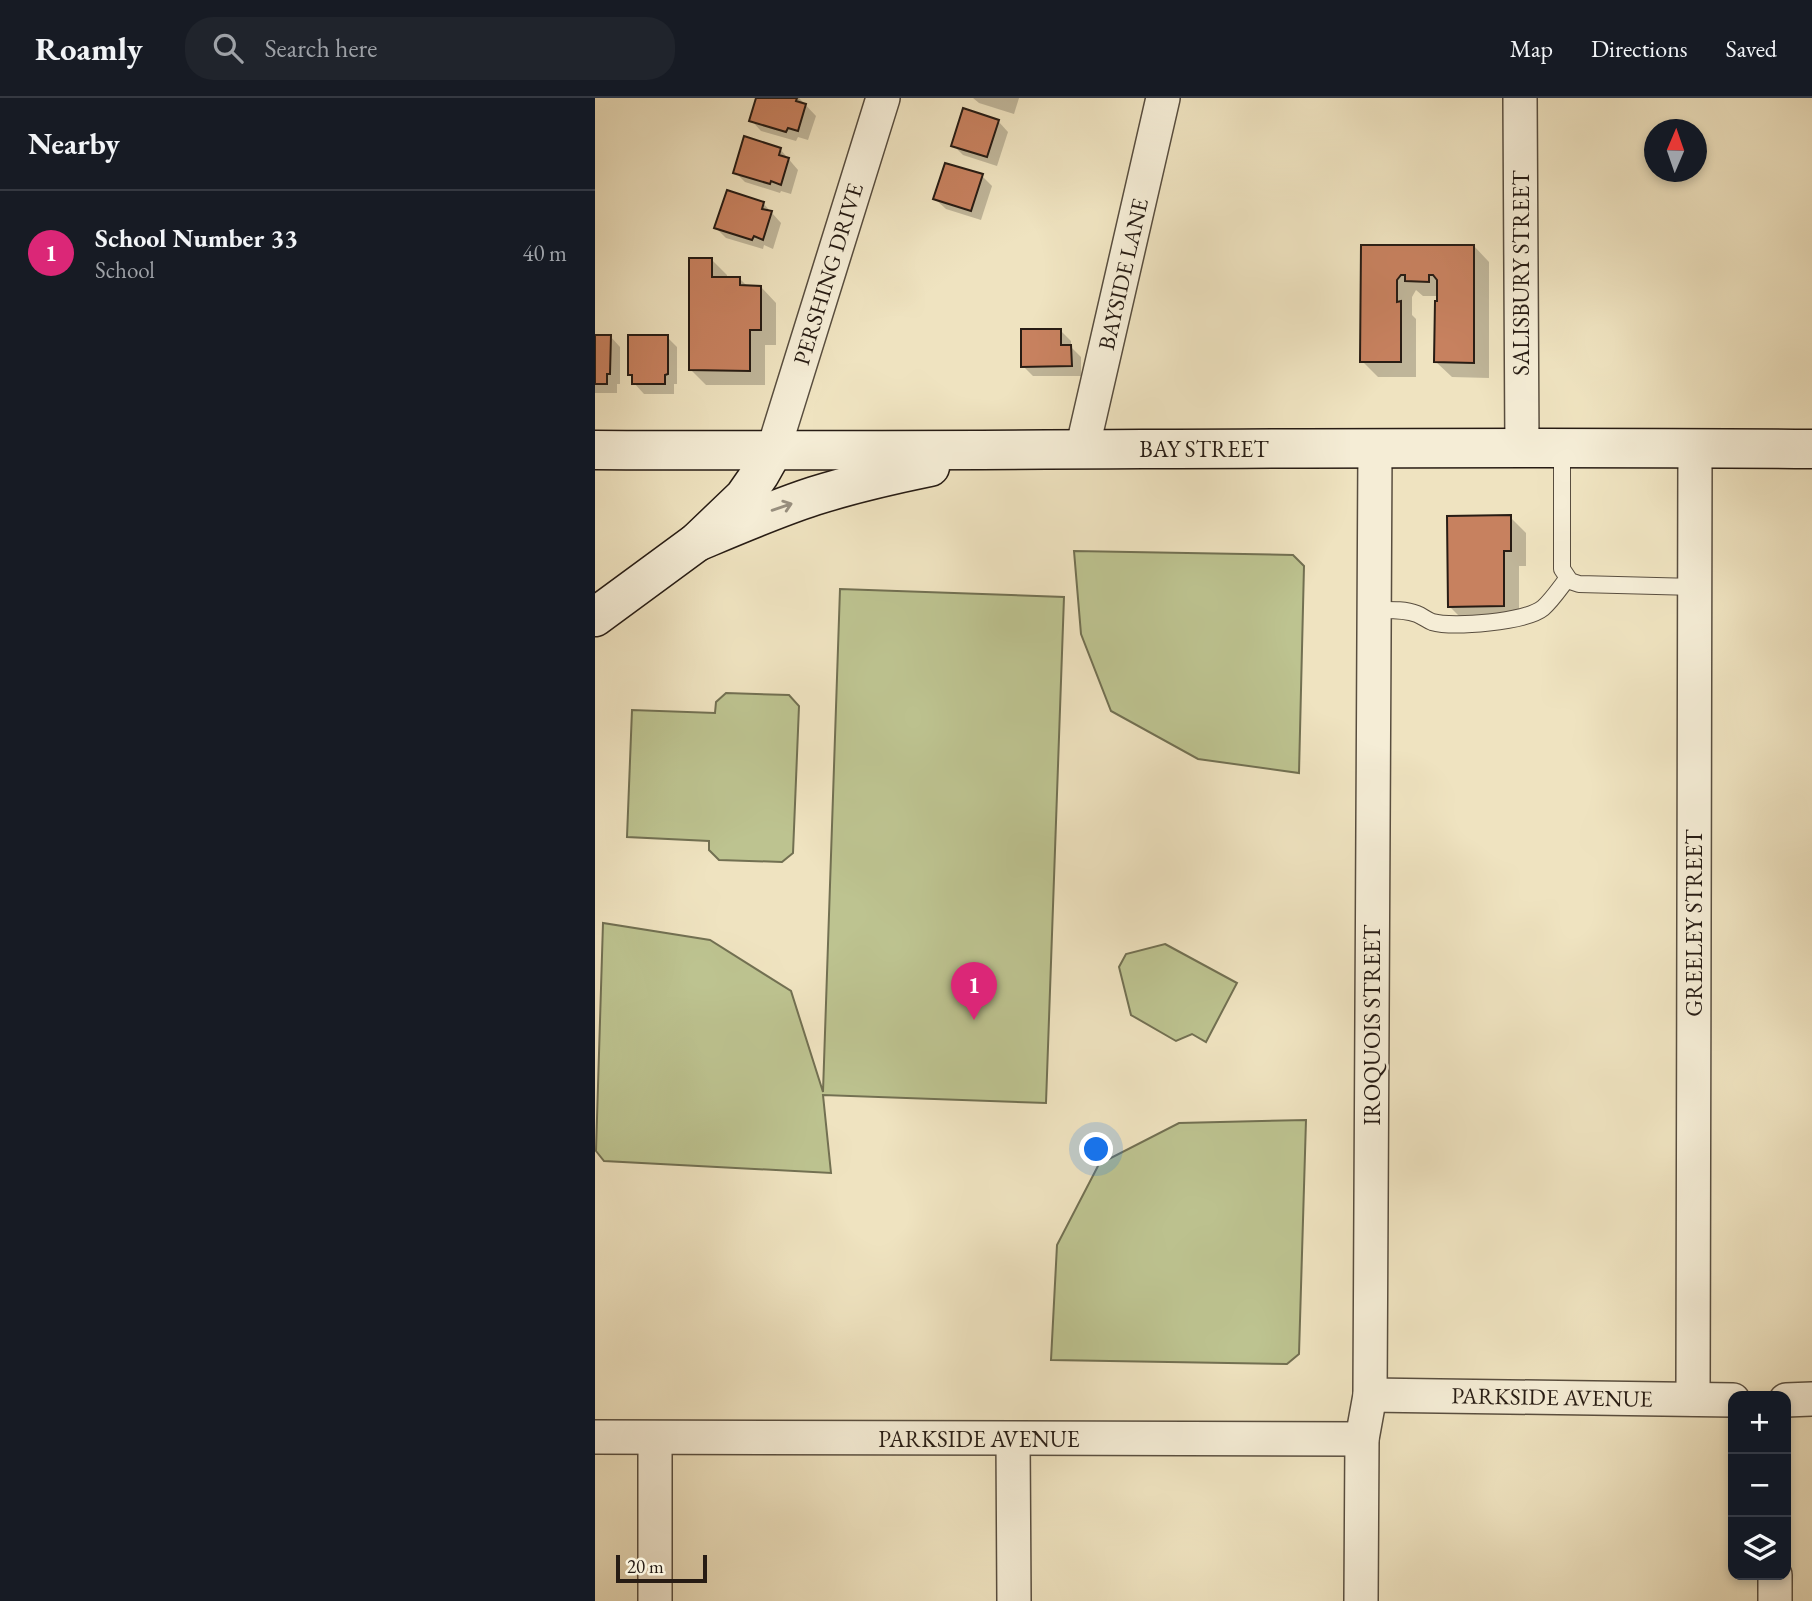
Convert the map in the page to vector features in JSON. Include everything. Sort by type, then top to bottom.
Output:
[{"type":"street","name":"PERSHING DRIVE","points":[[773,450],[883,98]]},
{"type":"street","name":"BAYSIDE LANE","points":[[1083,450],[1163,98]]},
{"type":"street","name":"SALISBURY STREET","points":[[1520,98],[1522,448]]},
{"type":"street","name":"IROQUOIS STREET","points":[[1361,1601],[1362,1439],[1370,1395],[1374,448]]},
{"type":"street","name":"GREELEY STREET","points":[[1693,1399],[1695,448]]},
{"type":"street","name":"BAY STREET","points":[[595,450],[1812,449]]},
{"type":"street","points":[[595,618],[697,542],[744,497],[773,450]]},
{"type":"street","points":[[697,542],[814,496],[878,478],[1006,450]]},
{"type":"street","name":"PARKSIDE AVENUE","points":[[1370,1395],[1728,1400]]},
{"type":"street","points":[[1791,1400],[1812,1399]]},
{"type":"street","name":"PARKSIDE AVENUE","points":[[595,1437],[1362,1439]]},
{"type":"street","points":[[655,1438],[655,1601]]},
{"type":"street","points":[[1013,1439],[1014,1601]]},
{"type":"street","points":[[1775,1580],[1775,1601]]},
{"type":"lane","points":[[1562,448],[1562,569],[1567,579],[1579,584],[1695,587]]},
{"type":"lane","points":[[1374,610],[1402,610],[1419,614],[1430,622],[1499,622],[1527,616],[1543,608],[1567,579]]},
{"type":"green space","points":[[1074,551],[1293,555],[1304,566],[1299,773],[1198,759],[1111,711],[1081,634]]},
{"type":"green space","points":[[840,589],[1064,597],[1046,1103],[823,1095],[831,1173],[604,1161],[596,1151],[603,923],[710,940],[791,991],[823,1092]]},
{"type":"green space","points":[[726,693],[789,695],[799,706],[793,853],[782,862],[719,860],[709,850],[709,841],[627,837],[632,710],[715,713],[716,702]]},
{"type":"green space","points":[[1165,944],[1237,983],[1206,1042],[1192,1034],[1176,1041],[1131,1015],[1119,967],[1126,954]]},
{"type":"green space","points":[[1306,1120],[1299,1354],[1287,1364],[1051,1360],[1057,1245],[1099,1164],[1179,1123]]},
{"type":"building","points":[[756,98],[797,98],[796,101],[806,104],[798,131],[788,128],[786,132],[749,121]]},
{"type":"building","points":[[963,108],[999,120],[987,157],[951,146]]},
{"type":"building","points":[[744,136],[781,148],[779,155],[789,158],[781,185],[733,173]]},
{"type":"building","points":[[945,163],[983,174],[971,211],[933,199]]},
{"type":"building","points":[[727,190],[764,202],[762,209],[772,211],[763,240],[754,236],[752,240],[714,228]]},
{"type":"building","points":[[1361,245],[1474,245],[1474,363],[1434,362],[1437,280],[1433,275],[1429,275],[1429,282],[1405,281],[1405,275],[1401,275],[1397,280],[1397,302],[1401,301],[1401,362],[1360,362]]},
{"type":"building","points":[[689,258],[712,258],[712,277],[740,277],[740,285],[761,286],[761,330],[750,330],[750,371],[689,370]]},
{"type":"building","points":[[1021,329],[1061,329],[1061,345],[1071,345],[1072,366],[1021,367]]},
{"type":"building","points":[[595,335],[611,335],[610,374],[607,374],[607,384],[595,384]]},
{"type":"building","points":[[628,335],[668,335],[668,374],[665,375],[665,384],[632,384],[632,375],[628,375]]},
{"type":"building","points":[[1511,515],[1511,551],[1504,551],[1504,606],[1448,607],[1447,516]]},
{"type":"place","name":"School Number 33","points":[[974,1020]]}]
